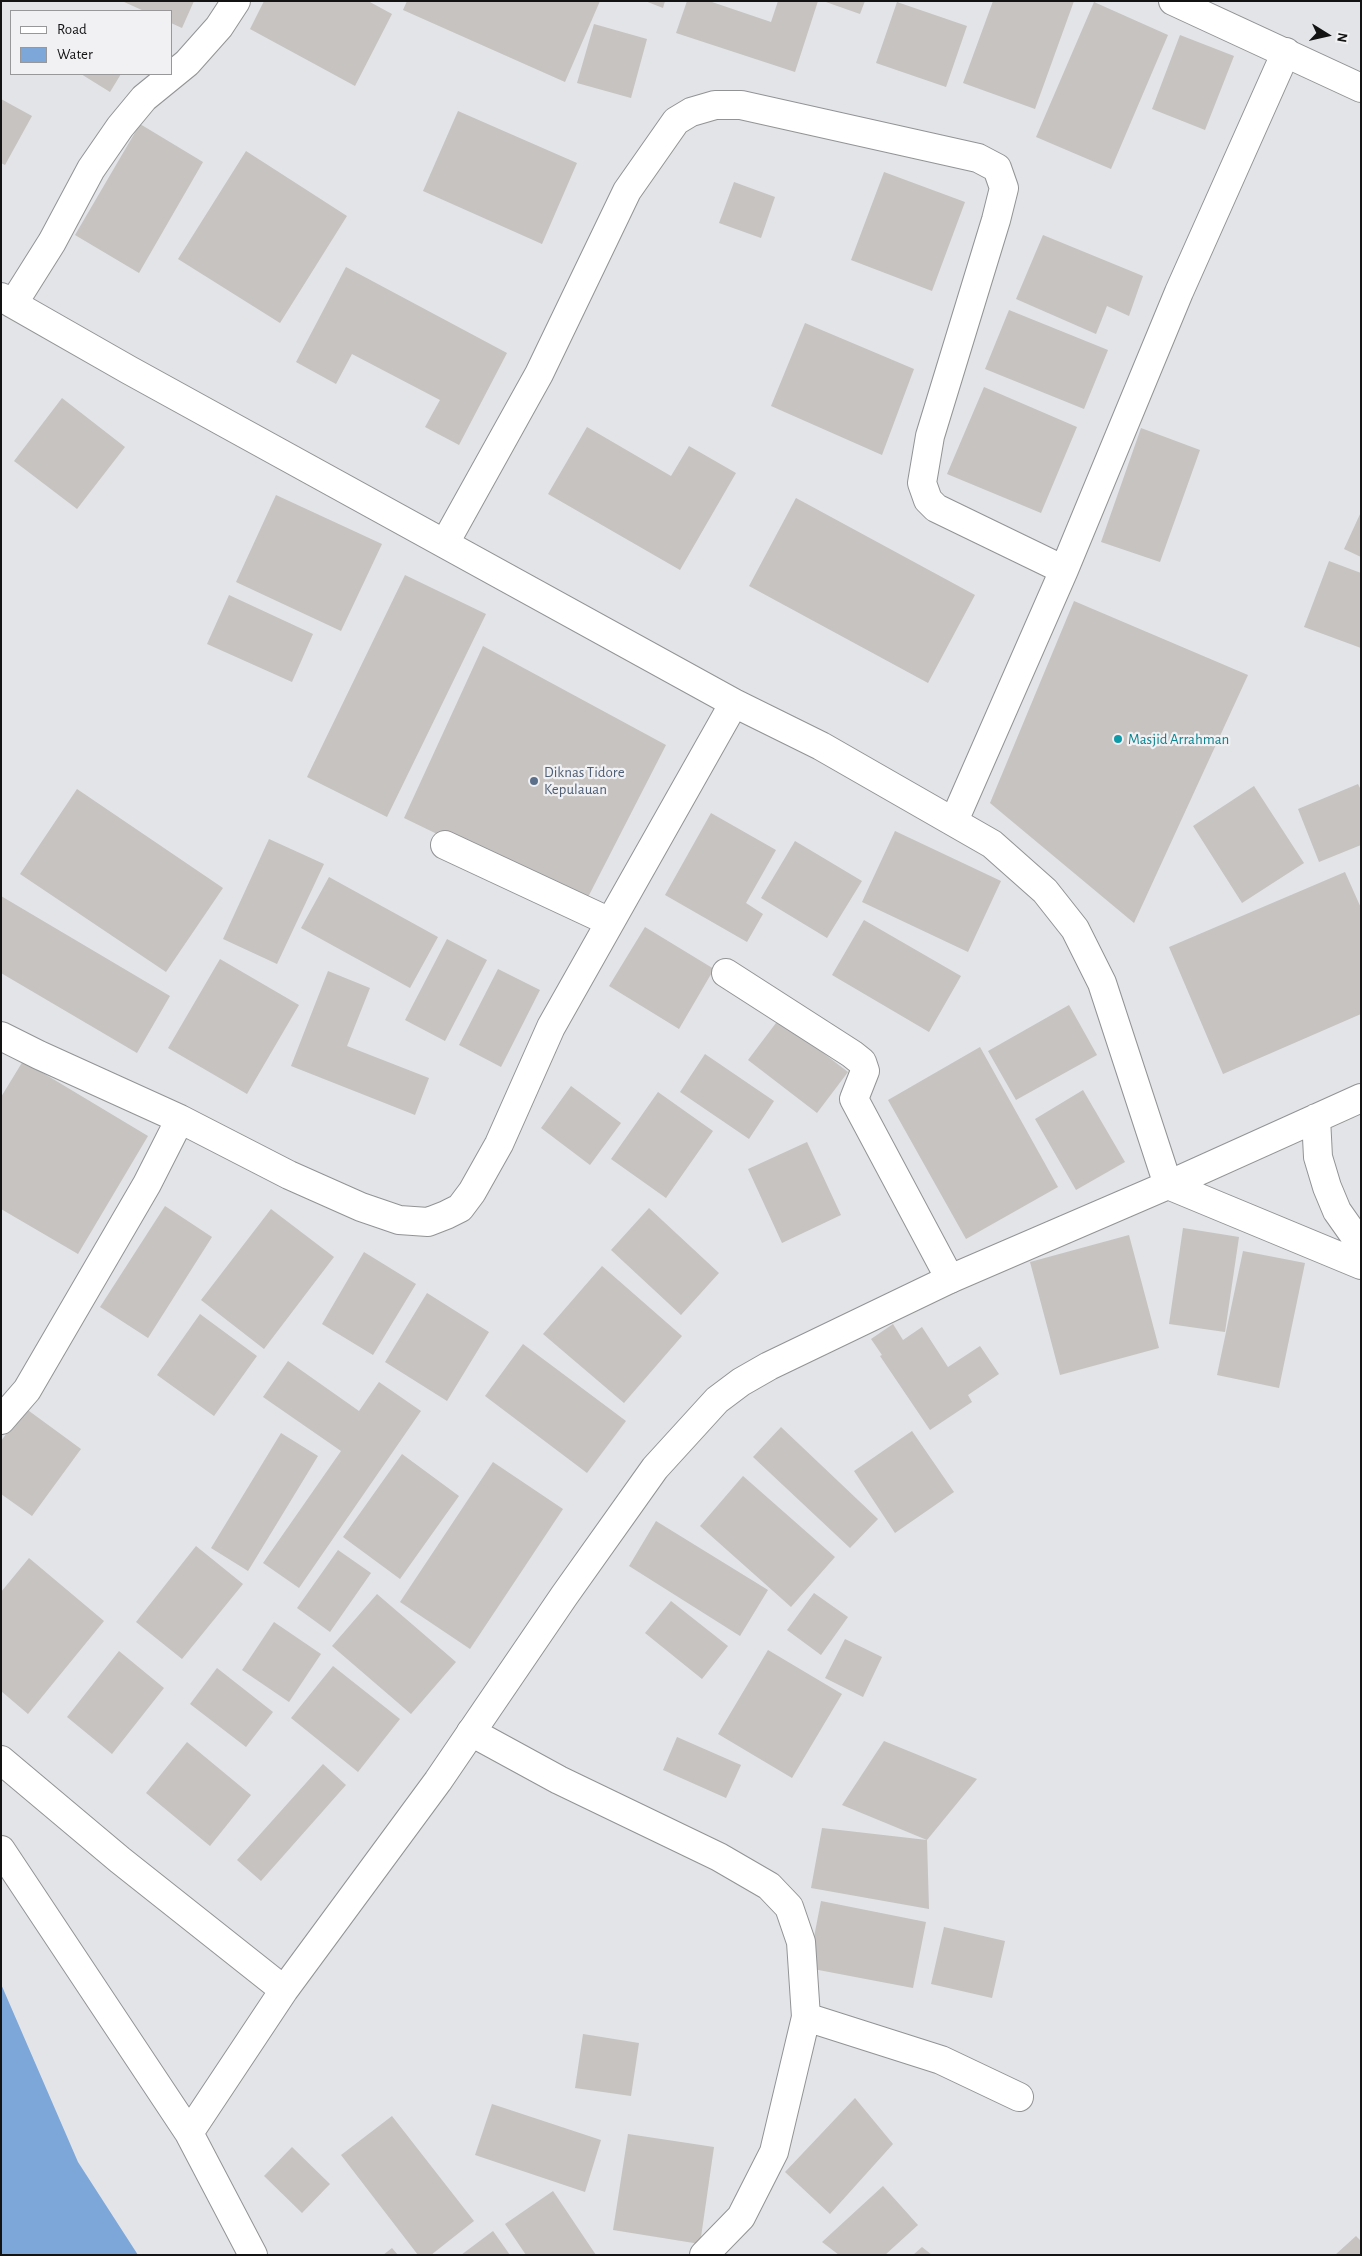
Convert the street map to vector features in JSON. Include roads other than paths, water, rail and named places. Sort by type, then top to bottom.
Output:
[{"type":"main road","points":[[236,1],[219,27],[187,63],[144,98],[120,127],[91,169],[52,242],[7,300],[129,370],[734,703],[821,746],[992,844],[1045,890],[1075,929],[1102,983],[1168,1185],[1361,1265]]},
{"type":"main road","points":[[1173,1],[1361,88]]},
{"type":"main road","points":[[954,821],[1064,570],[1179,292],[1286,52]]},
{"type":"main road","points":[[445,543],[539,374],[627,191],[676,121],[691,112],[715,105],[741,105],[978,158],[997,168],[1004,188],[930,436],[922,483],[928,500],[936,508],[1064,570]]},
{"type":"main road","points":[[1,1036],[180,1119],[289,1175],[362,1207],[398,1220],[428,1222],[446,1215],[460,1208],[499,1144],[551,1027],[734,703]]},
{"type":"main road","points":[[445,845],[610,922]]},
{"type":"main road","points":[[726,973],[862,1062],[865,1071],[854,1099],[950,1279]]},
{"type":"main road","points":[[189,2133],[284,1990],[471,1732],[655,1468],[717,1400],[741,1382],[769,1366],[950,1279],[1168,1185],[1361,1098]]},
{"type":"main road","points":[[1316,1118],[1318,1157],[1327,1187],[1337,1210],[1361,1245]]},
{"type":"main road","points":[[1,1420],[27,1390],[147,1184],[180,1119]]},
{"type":"main road","points":[[471,1732],[559,1780],[719,1856],[769,1886],[789,1907],[801,1942],[806,2017],[774,2152],[741,2217],[704,2255]]},
{"type":"main road","points":[[1,1760],[120,1860],[284,1990]]},
{"type":"main road","points":[[1,1850],[189,2133],[253,2255]]},
{"type":"main road","points":[[806,2017],[941,2060],[1019,2097]]},
{"type":"water","points":[[1,1984],[78,2162],[138,2255],[1,2255]]},
{"type":"place","name":"Masjid Arrahman","points":[[1118,739]]},
{"type":"place","name":"Diknas Tidore Kepulauan","points":[[534,781]]}]
